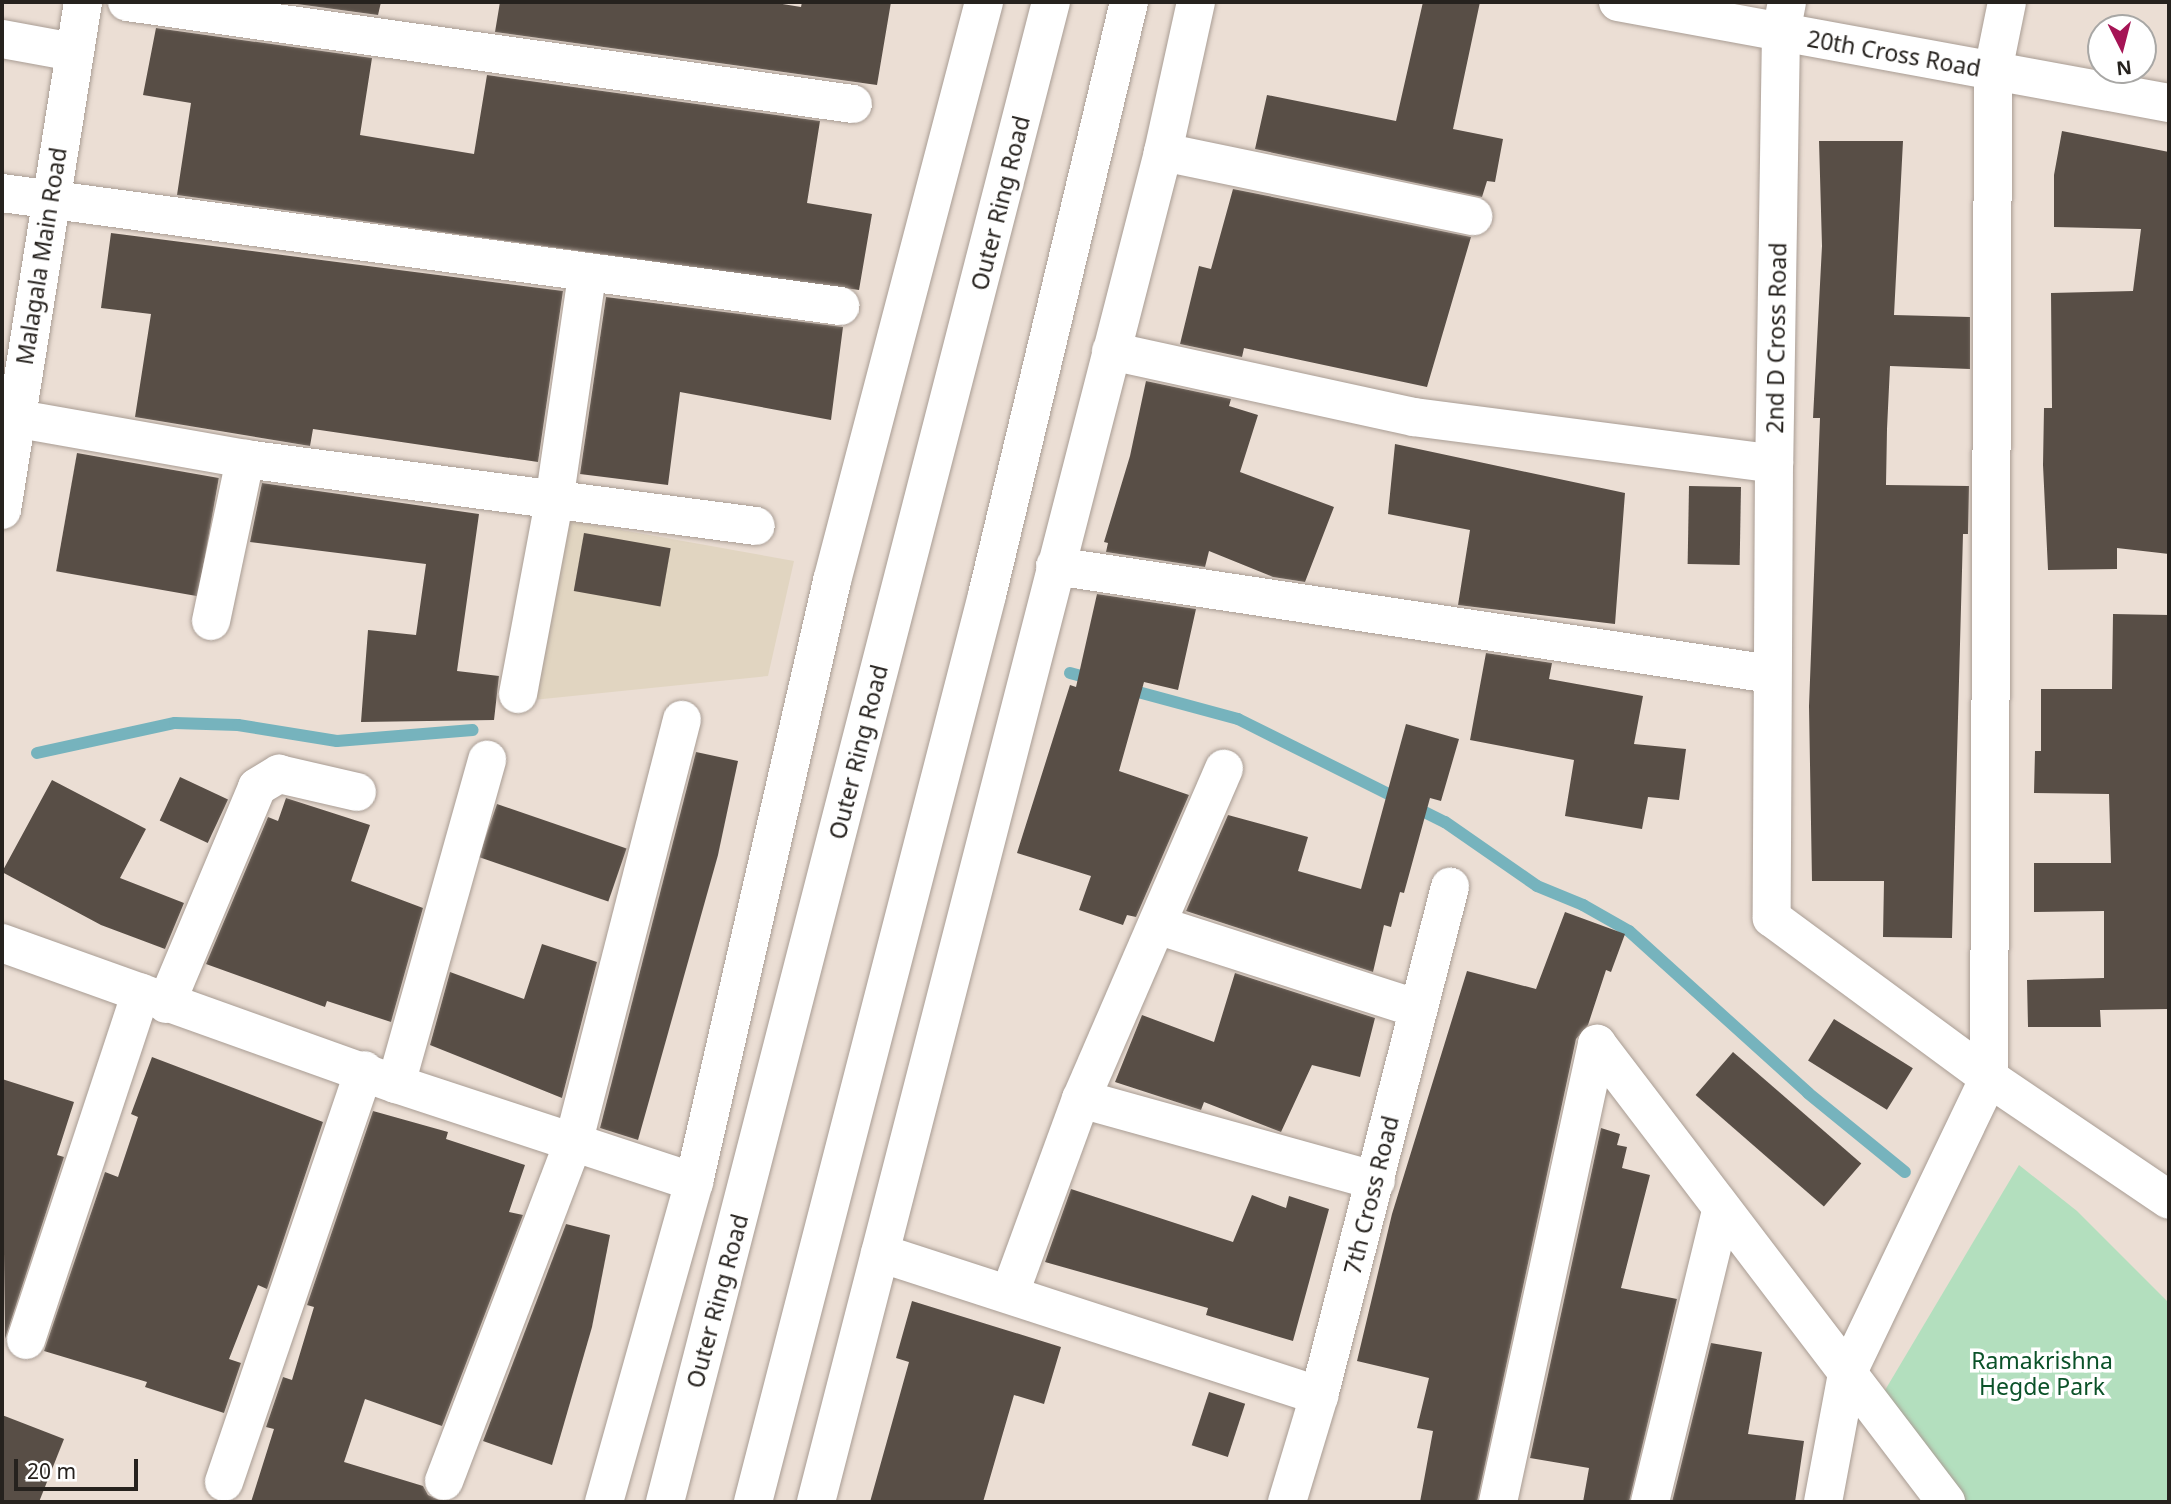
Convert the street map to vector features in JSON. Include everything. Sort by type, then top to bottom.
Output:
[{"type":"main road","name":"Malagala Main Road","points":[[2,510],[8,417],[51,202],[83,2]]},
{"type":"main road","points":[[127,2],[853,104]]},
{"type":"main road","points":[[604,1502],[694,1182],[832,581],[984,2]]},
{"type":"main road","name":"Outer Ring Road","points":[[665,1502],[1051,2]]},
{"type":"main road","points":[[753,1502],[984,608],[1129,2]]},
{"type":"main road","points":[[816,1502],[1163,152],[1196,2]]},
{"type":"main road","name":"20th Cross Road","points":[[1618,2],[1784,17],[1993,71],[2169,103]]},
{"type":"main road","points":[[1823,1502],[1847,1374],[1989,1078],[1993,71],[2007,2]]},
{"type":"main road","name":"2nd D Cross Road","points":[[1784,17],[1771,674],[1772,918],[1989,1078]]},
{"type":"main road","points":[[2,39],[73,52]]},
{"type":"main road","points":[[1163,152],[1472,216]]},
{"type":"main road","points":[[2,193],[51,202],[587,275],[840,306]]},
{"type":"main road","points":[[518,694],[554,502],[587,275]]},
{"type":"main road","points":[[1111,351],[1414,417],[1774,464]]},
{"type":"main road","points":[[8,417],[245,459],[554,502],[756,526]]},
{"type":"main road","points":[[211,621],[245,459]]},
{"type":"main road","points":[[1055,566],[1771,674]]},
{"type":"main road","points":[[444,1481],[573,1144],[682,720]]},
{"type":"main road","points":[[224,1482],[380,1077],[487,760]]},
{"type":"main road","points":[[1010,1293],[1081,1098],[1224,769]]},
{"type":"main road","points":[[26,1340],[153,998],[257,787],[279,774],[357,792]]},
{"type":"main road","name":"7th Cross Road","points":[[1287,1502],[1319,1396],[1376,1181],[1450,887]]},
{"type":"main road","points":[[1157,925],[1418,1009]]},
{"type":"main road","points":[[2,943],[573,1144],[694,1182]]},
{"type":"main road","points":[[1498,1502],[1597,1044],[1946,1502]]},
{"type":"main road","points":[[1989,1078],[2169,1200]]},
{"type":"main road","points":[[1081,1098],[1376,1181]]},
{"type":"main road","points":[[1650,1502],[1721,1210]]},
{"type":"main road","points":[[880,1253],[1010,1293],[1319,1396]]},
{"type":"shaded area","points":[[560,519],[794,561],[768,676],[533,700]]},
{"type":"green space","name":"Ramakrishna Hegde Park","points":[[2019,1165],[2077,1211],[2169,1303],[2169,1502],[1966,1502],[1878,1402]]},
{"type":"building","points":[[282,2],[381,2],[378,15]]},
{"type":"building","points":[[500,2],[770,2],[801,7],[802,2],[891,2],[877,85],[495,32]]},
{"type":"building","points":[[1423,2],[1480,2],[1453,129],[1503,139],[1495,182],[1487,181],[1482,197],[1255,149],[1267,95],[1396,121]]},
{"type":"building","points":[[156,28],[372,58],[360,135],[474,154],[487,75],[820,121],[807,203],[872,214],[859,290],[177,195],[191,103],[143,95]]},
{"type":"building","points":[[2062,131],[2169,152],[2169,554],[2117,548],[2117,569],[2048,570],[2043,465],[2044,408],[2052,408],[2051,293],[2133,291],[2141,229],[2054,227],[2054,175]]},
{"type":"building","points":[[1819,141],[1903,141],[1894,315],[1970,317],[1970,369],[1890,366],[1887,429],[1886,485],[1969,486],[1968,534],[1963,534],[1952,938],[1883,937],[1884,881],[1812,881],[1809,706],[1820,418],[1813,418],[1822,246]]},
{"type":"building","points":[[1233,189],[1471,237],[1427,387],[1244,348],[1242,357],[1180,344],[1199,266],[1211,269]]},
{"type":"building","points":[[111,233],[563,291],[538,462],[313,429],[310,446],[135,417],[151,314],[101,308]]},
{"type":"building","points":[[606,297],[843,327],[831,420],[680,392],[668,485],[580,474]]},
{"type":"building","points":[[1146,381],[1231,399],[1229,406],[1258,415],[1240,472],[1334,507],[1305,582],[1273,577],[1209,551],[1205,567],[1106,552],[1108,543],[1104,542],[1130,456]]},
{"type":"building","points":[[1395,444],[1625,493],[1615,624],[1458,605],[1470,530],[1388,514]]},
{"type":"building","points":[[77,453],[219,478],[198,596],[56,571]]},
{"type":"building","points":[[262,483],[479,514],[457,671],[499,676],[494,720],[361,722],[368,630],[416,635],[426,564],[250,542]]},
{"type":"building","points":[[1689,486],[1741,487],[1740,565],[1688,564]]},
{"type":"building","points":[[584,533],[671,548],[660,606],[574,591]]},
{"type":"building","points":[[1097,594],[1196,609],[1178,690],[1144,682],[1119,771],[1189,795],[1136,917],[1127,915],[1123,925],[1079,910],[1091,876],[1017,853],[1070,685],[1076,687]]},
{"type":"building","points":[[2113,614],[2169,615],[2169,1009],[2100,1010],[2101,1027],[2028,1027],[2027,980],[2104,978],[2104,911],[2034,912],[2034,863],[2111,863],[2109,794],[2034,793],[2035,751],[2041,751],[2041,689],[2112,689]]},
{"type":"building","points":[[1486,653],[1552,663],[1549,679],[1643,696],[1634,744],[1686,749],[1679,800],[1648,797],[1642,829],[1565,816],[1574,760],[1470,740]]},
{"type":"building","points":[[1406,724],[1459,739],[1441,801],[1430,798],[1404,893],[1400,892],[1391,927],[1384,925],[1373,972],[1186,911],[1228,815],[1308,837],[1298,871],[1361,889]]},
{"type":"building","points":[[696,752],[738,761],[718,855],[638,1140],[600,1128]]},
{"type":"building","points":[[180,777],[228,799],[208,843],[160,821]]},
{"type":"building","points":[[52,780],[146,829],[120,878],[184,903],[165,949],[101,925],[2,872]]},
{"type":"building","points":[[286,798],[370,825],[351,881],[423,908],[391,1022],[327,1001],[325,1007],[206,964],[268,817],[278,821]]},
{"type":"building","points":[[497,804],[627,849],[608,902],[479,857]]},
{"type":"building","points":[[1565,912],[1625,934],[1611,972],[1606,970],[1588,1025],[1576,1039],[1477,1502],[1420,1502],[1433,1431],[1417,1428],[1429,1378],[1357,1361],[1392,1214],[1467,971],[1536,989]]},
{"type":"building","points":[[542,944],[597,962],[562,1098],[430,1045],[450,972],[524,999]]},
{"type":"building","points":[[1235,973],[1375,1018],[1360,1077],[1312,1065],[1281,1132],[1204,1102],[1201,1110],[1115,1082],[1142,1015],[1214,1042]]},
{"type":"building","points":[[1834,1019],[1913,1068],[1887,1110],[1808,1061]]},
{"type":"building","points":[[1733,1052],[1861,1164],[1824,1207],[1696,1095]]},
{"type":"building","points":[[152,1057],[323,1122],[267,1289],[258,1285],[229,1359],[241,1363],[224,1413],[145,1387],[147,1382],[44,1351],[105,1172],[118,1177],[138,1117],[131,1114]]},
{"type":"building","points":[[2,1079],[74,1102],[57,1155],[64,1157],[5,1339]]},
{"type":"building","points":[[373,1111],[448,1132],[446,1139],[525,1165],[509,1212],[523,1215],[442,1426],[365,1399],[344,1462],[423,1486],[428,1495],[443,1502],[251,1502],[274,1429],[266,1427],[283,1377],[292,1380],[314,1307],[307,1305]]},
{"type":"building","points":[[1601,1128],[1620,1134],[1617,1145],[1627,1147],[1622,1168],[1650,1175],[1621,1288],[1677,1299],[1629,1502],[1583,1502],[1589,1468],[1530,1458]]},
{"type":"building","points":[[1071,1189],[1233,1242],[1252,1195],[1286,1208],[1289,1196],[1329,1209],[1293,1341],[1206,1315],[1208,1308],[1045,1262]]},
{"type":"building","points":[[566,1224],[610,1235],[592,1327],[552,1465],[483,1441]]},
{"type":"building","points":[[912,1301],[1061,1347],[1044,1404],[1014,1395],[983,1502],[870,1502],[909,1362],[896,1358]]},
{"type":"building","points":[[1711,1343],[1762,1352],[1748,1434],[1804,1441],[1795,1502],[1672,1502]]},
{"type":"building","points":[[1209,1392],[1245,1404],[1228,1457],[1192,1445]]},
{"type":"building","points":[[2,1415],[64,1439],[39,1502],[2,1502]]},
{"type":"waterway","points":[[1070,673],[1093,679]]},
{"type":"waterway","points":[[1127,689],[1238,719],[1445,822],[1537,886],[1583,905],[1629,931],[1808,1093],[1905,1172]]},
{"type":"waterway","points":[[37,753],[175,723],[238,725],[337,741],[473,730]]}]
